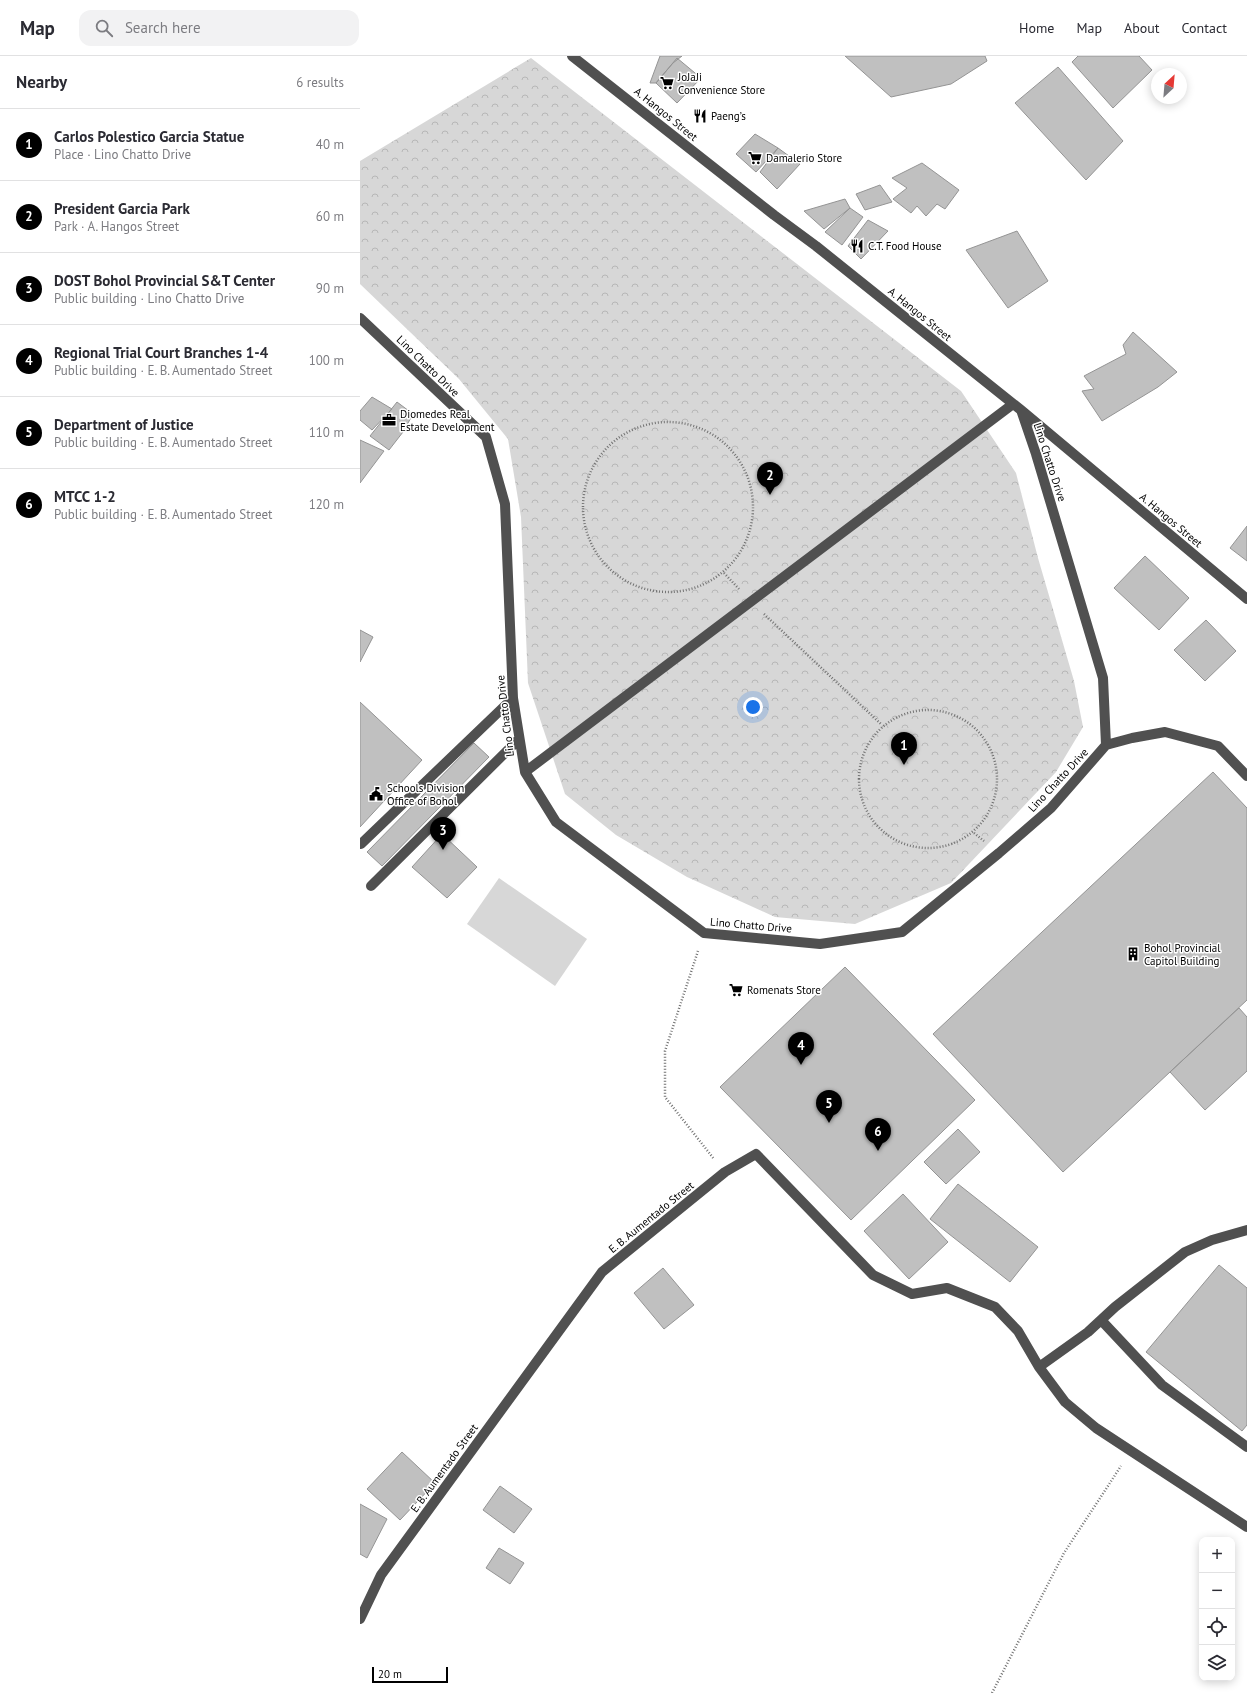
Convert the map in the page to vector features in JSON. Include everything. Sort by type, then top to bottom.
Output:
[{"type":"street","name":"A. Hangos Street","points":[[572,56],[774,215],[816,246],[1017,407],[1247,599]]},
{"type":"street","name":"Lino Chatto Drive","points":[[360,318],[486,438],[505,504],[513,698],[525,772],[556,822],[704,933],[820,944],[902,932],[999,853],[1051,808],[1106,745],[1103,678],[1036,454],[1017,407]]},
{"type":"street","points":[[525,772],[750,601],[1017,407]]},
{"type":"street","points":[[361,844],[513,698]]},
{"type":"street","points":[[1106,745],[1132,738],[1165,732],[1218,746],[1247,776]]},
{"type":"street","points":[[371,886],[519,739]]},
{"type":"street","name":"E. B. Aumentado Street","points":[[360,1619],[381,1575],[602,1272],[725,1172],[756,1154],[873,1275],[912,1294],[947,1288],[995,1307],[1018,1331],[1039,1367]]},
{"type":"street","points":[[1247,1230],[1212,1240],[1185,1252],[1088,1332],[1039,1367],[1064,1402],[1096,1428],[1247,1527]]},
{"type":"street","points":[[1101,1320],[1162,1384],[1247,1447]]},
{"type":"path","points":[[651,421],[696,425],[734,450],[753,491],[750,536],[724,573],[684,593],[639,589],[601,564],[582,523],[585,478],[611,441],[651,421]]},
{"type":"path","points":[[724,573],[750,601],[882,724]]},
{"type":"path","points":[[916,710],[952,713],[982,734],[998,767],[995,804],[974,833],[940,849],[904,845],[874,824],[858,791],[862,755],[882,724],[916,710]]},
{"type":"path","points":[[704,933],[665,1051],[665,1097],[725,1172]]},
{"type":"path","points":[[992,1693],[1064,1553],[1131,1451]]},
{"type":"green space","points":[[531,58],[961,391],[1016,473],[1038,558],[1074,681],[1083,727],[1056,772],[951,883],[855,924],[775,917],[687,877],[616,835],[565,794],[528,683],[521,517],[508,439],[459,379],[360,284],[360,161]]},
{"type":"green space","points":[[499,878],[587,939],[555,986],[467,924]]},
{"type":"building","points":[[660,56],[682,56],[673,63],[656,83],[650,83]]},
{"type":"building","points":[[845,56],[985,56],[987,61],[951,84],[891,97]]},
{"type":"building","points":[[1078,56],[1139,56],[1151,69],[1151,71],[1113,108],[1072,62]]},
{"type":"building","points":[[677,58],[701,78],[677,103],[656,83]]},
{"type":"building","points":[[1058,67],[1123,141],[1086,180],[1015,103]]},
{"type":"building","points":[[755,134],[778,148],[756,172],[736,154]]},
{"type":"building","points":[[778,148],[800,164],[777,189],[760,172]]},
{"type":"building","points":[[922,163],[959,190],[945,209],[937,204],[926,216],[917,206],[911,213],[893,199],[907,188],[892,178]]},
{"type":"building","points":[[880,185],[892,202],[865,210],[856,194]]},
{"type":"building","points":[[845,199],[850,208],[824,229],[804,211]]},
{"type":"building","points":[[850,208],[863,217],[842,245],[825,232]]},
{"type":"building","points":[[868,220],[888,231],[861,259],[848,246]]},
{"type":"building","points":[[1017,231],[1048,281],[1008,308],[966,250]]},
{"type":"building","points":[[1133,332],[1177,372],[1158,387],[1102,421],[1082,391],[1094,389],[1084,376],[1126,354],[1123,345]]},
{"type":"building","points":[[372,397],[392,409],[372,430],[360,420],[360,411]]},
{"type":"building","points":[[397,402],[413,414],[403,432],[389,450],[370,436]]},
{"type":"building","points":[[360,440],[384,451],[360,483]]},
{"type":"building","points":[[1247,526],[1247,561],[1230,548]]},
{"type":"building","points":[[1145,556],[1189,598],[1159,630],[1114,588]]},
{"type":"building","points":[[1206,620],[1236,651],[1205,681],[1174,650]]},
{"type":"building","points":[[360,630],[373,637],[360,662]]},
{"type":"building","name":"Schools Division Office of Bohol","points":[[360,702],[422,760],[360,827]]},
{"type":"building","points":[[474,743],[489,757],[382,866],[367,852]]},
{"type":"building","name":"Bohol Provincial Capitol Building","points":[[1213,772],[1247,808],[1247,1000],[1063,1172],[933,1034]]},
{"type":"building","points":[[442,834],[477,867],[447,898],[412,867]]},
{"type":"building","points":[[845,967],[975,1100],[851,1220],[720,1087]]},
{"type":"building","points":[[1239,1008],[1247,1017],[1247,1071],[1205,1110],[1170,1072]]},
{"type":"building","points":[[958,1129],[980,1152],[946,1184],[924,1162]]},
{"type":"building","points":[[958,1184],[1038,1247],[1010,1282],[930,1219]]},
{"type":"building","points":[[903,1194],[948,1242],[909,1279],[864,1231]]},
{"type":"building","points":[[1219,1265],[1247,1288],[1247,1425],[1242,1431],[1146,1352]]},
{"type":"building","points":[[663,1268],[694,1305],[664,1329],[634,1293]]},
{"type":"building","points":[[402,1452],[435,1483],[400,1520],[367,1489]]},
{"type":"building","points":[[500,1486],[532,1509],[514,1533],[483,1510]]},
{"type":"building","points":[[360,1504],[387,1519],[367,1558],[360,1554]]},
{"type":"building","points":[[499,1548],[524,1563],[510,1584],[486,1568]]},
{"type":"place","name":"JoJaJi Convenience Store","points":[[667,83]]},
{"type":"place","name":"Paeng’s","points":[[700,116]]},
{"type":"place","name":"Damalerio Store","points":[[755,158]]},
{"type":"place","name":"C.T. Food House","points":[[857,246]]},
{"type":"place","name":"Diomedes Real Estate Development","points":[[389,420]]},
{"type":"place","name":"President Garcia Park","points":[[770,495]]},
{"type":"place","name":"Carlos Polestico Garcia Statue","points":[[904,765]]},
{"type":"place","name":"Schools Division Office of Bohol","points":[[376,794]]},
{"type":"place","name":"DOST Bohol Provincial S&T Center","points":[[443,850]]},
{"type":"place","name":"Bohol Provincial Capitol Building","points":[[1133,954]]},
{"type":"place","name":"Romenats Store","points":[[736,990]]},
{"type":"place","name":"Regional Trial Court Branches 1-4","points":[[801,1065]]},
{"type":"place","name":"Department of Justice","points":[[829,1123]]},
{"type":"place","name":"MTCC 1-2","points":[[878,1151]]}]
